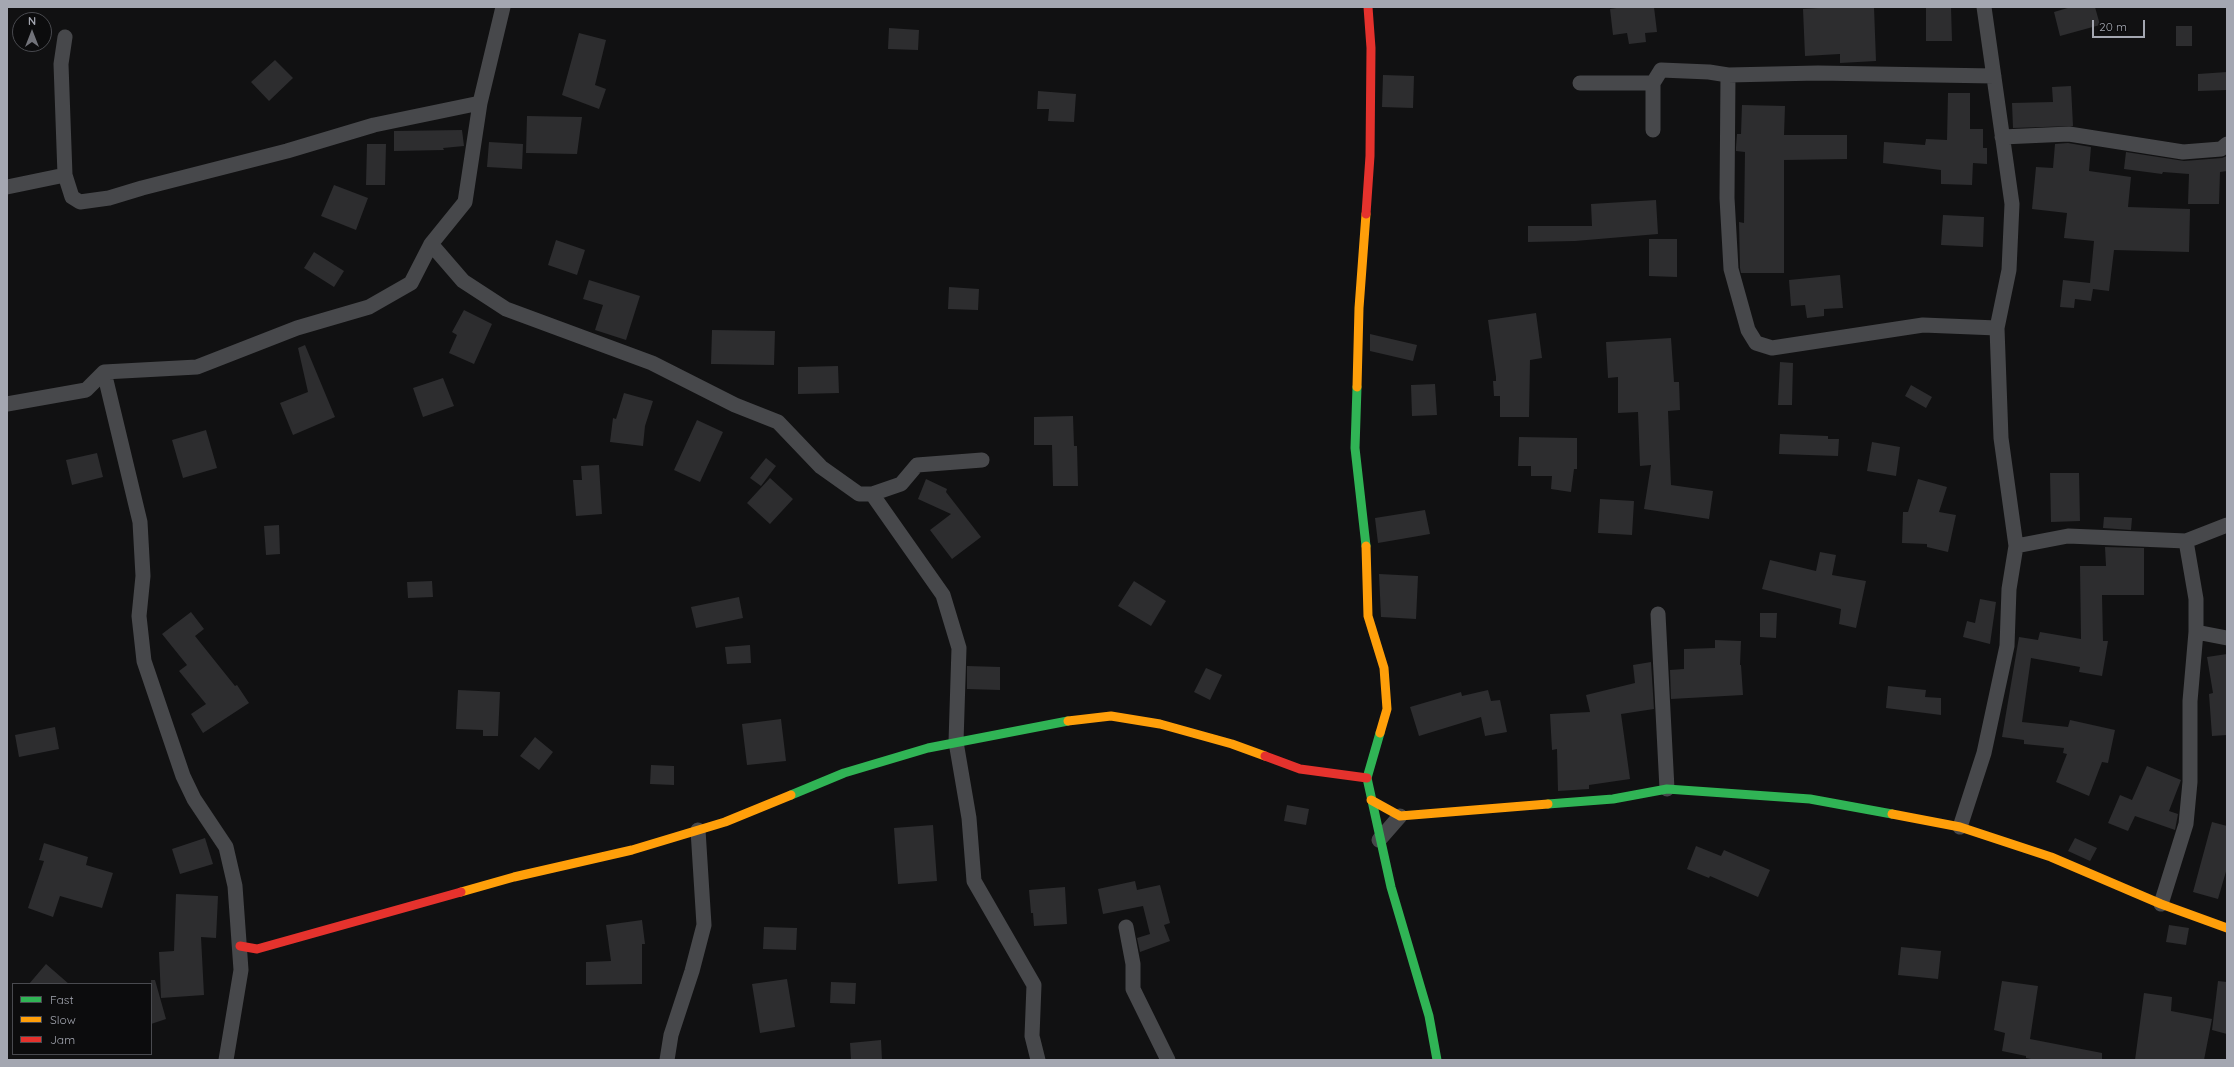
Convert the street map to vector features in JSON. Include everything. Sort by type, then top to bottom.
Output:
[{"type":"street","points":[[7,404],[86,390],[104,372],[196,367],[297,328],[369,307],[411,283],[431,244],[466,202],[480,103],[503,7]]},
{"type":"street","points":[[1368,7],[1371,48],[1370,156],[1359,308],[1355,448],[1367,553],[1368,616],[1384,668],[1388,709],[1367,778],[1379,840],[1391,887],[1429,1016],[1437,1060]]},
{"type":"street","points":[[1960,827],[1984,753],[2007,646],[2009,589],[2016,546],[2001,438],[1997,328],[2009,270],[2012,204],[1984,7]]},
{"type":"street","points":[[65,37],[62,64],[65,175],[72,197],[80,202],[108,198],[287,151],[374,125],[480,103]]},
{"type":"street","points":[[1653,130],[1653,83],[1661,70],[1709,72],[1728,75],[1818,73],[1994,76]]},
{"type":"street","points":[[1728,75],[1727,198],[1731,269],[1748,330],[1756,344],[1772,348],[1923,324],[1997,328]]},
{"type":"street","points":[[1580,83],[1653,83]]},
{"type":"street","points":[[2002,137],[2069,134],[2183,152],[2221,149],[2227,144]]},
{"type":"street","points":[[7,187],[65,175]]},
{"type":"street","points":[[431,244],[463,281],[506,309],[652,363],[735,405],[778,422],[821,467],[859,494],[872,494],[901,484],[917,465],[982,460]]},
{"type":"street","points":[[104,372],[140,522],[143,576],[139,616],[144,662],[183,776],[194,799],[226,847],[235,886],[241,970],[226,1060]]},
{"type":"street","points":[[872,494],[943,595],[959,648],[956,742],[969,818],[974,881],[1034,985],[1032,1036],[1038,1060]]},
{"type":"street","points":[[2016,546],[2068,536],[2186,541],[2227,525]]},
{"type":"street","points":[[2161,904],[2186,824],[2190,782],[2190,701],[2196,632],[2196,599],[2186,541]]},
{"type":"street","points":[[1658,614],[1667,789]]},
{"type":"street","points":[[2196,632],[2227,638]]},
{"type":"street","points":[[240,946],[257,948],[514,877],[632,850],[725,822],[844,773],[928,748],[1062,722],[1111,716],[1160,724],[1232,744],[1300,769],[1367,778]]},
{"type":"street","points":[[1371,800],[1400,816],[1613,799],[1667,789],[1810,799],[1960,827],[2051,856],[2161,904],[2227,928]]},
{"type":"street","points":[[1379,840],[1400,816]]},
{"type":"street","points":[[667,1060],[671,1035],[692,971],[704,925],[698,830]]},
{"type":"street","points":[[1126,928],[1133,964],[1133,989],[1168,1060]]},
{"type":"street","points":[[241,970],[257,948]]},
{"type":"building","points":[[1623,7],[1654,7],[1657,32],[1645,33],[1646,42],[1629,44],[1627,33],[1613,35],[1610,9]]},
{"type":"building","points":[[1874,7],[1876,61],[1840,63],[1840,54],[1805,56],[1803,9]]},
{"type":"building","points":[[1926,7],[1951,7],[1952,41],[1926,41]]},
{"type":"building","points":[[2071,7],[2095,7],[2100,25],[2060,36],[2054,12]]},
{"type":"building","points":[[2176,26],[2192,26],[2192,46],[2176,46]]},
{"type":"building","points":[[889,28],[919,30],[918,50],[888,49]]},
{"type":"building","points":[[579,33],[606,40],[595,85],[606,89],[599,109],[562,95]]},
{"type":"building","points":[[275,60],[293,78],[269,101],[251,82]]},
{"type":"building","points":[[2227,72],[2227,90],[2198,91],[2198,74]]},
{"type":"building","points":[[1383,75],[1414,76],[1413,108],[1382,107]]},
{"type":"building","points":[[2071,86],[2073,126],[2013,128],[2012,103],[2053,102],[2052,87]]},
{"type":"building","points":[[1038,91],[1076,94],[1074,122],[1048,121],[1049,109],[1037,109]]},
{"type":"building","points":[[1948,93],[1970,93],[1970,129],[1983,129],[1983,148],[1987,148],[1987,164],[1973,163],[1972,185],[1941,184],[1941,170],[1883,163],[1884,142],[1925,145],[1926,139],[1947,140]]},
{"type":"building","points":[[1742,105],[1785,106],[1784,135],[1847,135],[1847,159],[1784,160],[1784,273],[1741,273],[1739,222],[1744,223],[1745,152],[1736,151],[1736,147],[1737,134],[1741,134]]},
{"type":"building","points":[[527,116],[582,117],[577,154],[526,153]]},
{"type":"building","points":[[462,130],[464,146],[443,148],[444,150],[394,151],[394,131]]},
{"type":"building","points":[[489,142],[523,144],[522,169],[487,167]]},
{"type":"building","points":[[2068,143],[2091,147],[2089,171],[2131,177],[2128,207],[2190,209],[2189,252],[2114,250],[2109,291],[2093,289],[2091,301],[2075,299],[2074,308],[2060,307],[2063,280],[2090,283],[2094,241],[2064,238],[2067,213],[2032,209],[2036,167],[2053,168],[2055,144]]},
{"type":"building","points":[[367,144],[386,144],[385,185],[366,185]]},
{"type":"building","points":[[2126,152],[2184,161],[2222,158],[2227,156],[2227,171],[2220,172],[2219,204],[2188,204],[2189,174],[2163,172],[2162,174],[2124,169]]},
{"type":"building","points":[[334,185],[368,198],[356,230],[321,216]]},
{"type":"building","points":[[1656,200],[1658,234],[1575,241],[1528,242],[1528,226],[1592,226],[1591,204]]},
{"type":"building","points":[[1943,215],[1984,217],[1983,247],[1941,245]]},
{"type":"building","points":[[1649,239],[1677,239],[1677,277],[1649,276]]},
{"type":"building","points":[[556,240],[585,250],[577,275],[548,265]]},
{"type":"building","points":[[314,252],[344,271],[334,287],[304,268]]},
{"type":"building","points":[[1840,275],[1843,308],[1824,309],[1824,316],[1807,318],[1805,305],[1791,306],[1789,280]]},
{"type":"building","points":[[589,280],[640,296],[626,340],[595,330],[603,305],[583,299]]},
{"type":"building","points":[[949,287],[979,289],[978,310],[948,309]]},
{"type":"building","points":[[464,310],[492,324],[474,364],[449,353],[457,335],[452,332]]},
{"type":"building","points":[[1536,313],[1542,358],[1530,360],[1529,417],[1500,417],[1500,396],[1494,396],[1493,381],[1496,381],[1496,377],[1488,320]]},
{"type":"building","points":[[712,330],[775,331],[774,365],[711,364]]},
{"type":"building","points":[[1370,334],[1417,345],[1413,361],[1370,351]]},
{"type":"building","points":[[1671,338],[1674,382],[1679,382],[1680,410],[1668,411],[1671,485],[1713,491],[1709,519],[1644,509],[1651,465],[1640,466],[1638,412],[1618,413],[1618,377],[1608,378],[1606,342]]},
{"type":"building","points":[[305,345],[335,417],[293,435],[280,403],[308,392],[298,348]]},
{"type":"building","points":[[1780,362],[1793,363],[1792,405],[1778,405]]},
{"type":"building","points":[[838,366],[839,393],[798,394],[798,367]]},
{"type":"building","points":[[443,378],[454,406],[423,417],[413,388]]},
{"type":"building","points":[[1435,384],[1437,415],[1412,416],[1411,385]]},
{"type":"building","points":[[1911,385],[1932,397],[1926,408],[1905,396]]},
{"type":"building","points":[[624,393],[653,401],[645,426],[643,446],[610,442],[613,418],[616,419]]},
{"type":"building","points":[[1073,416],[1074,446],[1077,446],[1078,486],[1053,486],[1052,445],[1034,445],[1034,417]]},
{"type":"building","points":[[697,420],[723,432],[700,482],[674,470]]},
{"type":"building","points":[[206,430],[217,468],[183,478],[172,440]]},
{"type":"building","points":[[1780,434],[1828,436],[1828,439],[1839,439],[1838,456],[1779,454]]},
{"type":"building","points":[[1519,437],[1577,438],[1577,469],[1574,469],[1571,492],[1551,489],[1552,476],[1531,476],[1531,466],[1518,466]]},
{"type":"building","points":[[1872,442],[1900,447],[1896,476],[1867,471]]},
{"type":"building","points":[[97,453],[103,477],[72,485],[66,460]]},
{"type":"building","points":[[766,458],[776,466],[761,486],[750,478]]},
{"type":"building","points":[[599,465],[602,514],[576,516],[573,480],[582,480],[581,466]]},
{"type":"building","points":[[2050,473],[2079,473],[2080,521],[2051,522]]},
{"type":"building","points":[[770,478],[793,499],[770,524],[747,503]]},
{"type":"building","points":[[926,479],[947,489],[946,492],[981,537],[952,559],[930,530],[951,514],[918,499]]},
{"type":"building","points":[[1918,479],[1947,487],[1939,512],[1956,515],[1948,552],[1927,547],[1927,544],[1902,543],[1903,512],[1908,512]]},
{"type":"building","points":[[1600,499],[1634,501],[1632,535],[1598,533]]},
{"type":"building","points":[[1425,510],[1430,534],[1378,543],[1375,518]]},
{"type":"building","points":[[2104,517],[2132,518],[2131,530],[2103,528]]},
{"type":"building","points":[[279,525],[280,554],[266,555],[264,526]]},
{"type":"building","points":[[2105,547],[2144,548],[2144,595],[2102,595],[2103,641],[2108,641],[2102,676],[2079,672],[2080,667],[2031,658],[2022,722],[2068,727],[2070,720],[2115,730],[2108,763],[2102,762],[2089,796],[2056,782],[2067,754],[2063,753],[2064,748],[2024,744],[2024,740],[2002,737],[2019,637],[2038,640],[2040,632],[2081,639],[2080,566],[2106,566]]},
{"type":"building","points":[[1820,552],[1836,555],[1832,575],[1866,581],[1856,628],[1839,624],[1841,609],[1762,589],[1770,560],[1816,571]]},
{"type":"building","points":[[1379,574],[1418,576],[1416,619],[1381,617]]},
{"type":"building","points":[[432,581],[433,597],[408,598],[407,582]]},
{"type":"building","points":[[1134,581],[1166,601],[1151,626],[1118,606]]},
{"type":"building","points":[[739,597],[743,618],[696,628],[691,607]]},
{"type":"building","points":[[1980,599],[1996,602],[1990,644],[1963,637],[1967,621],[1975,623]]},
{"type":"building","points":[[191,612],[204,629],[195,636],[235,686],[237,685],[249,703],[203,733],[191,714],[206,704],[179,671],[187,665],[162,634]]},
{"type":"building","points":[[1760,613],[1777,613],[1776,638],[1760,637]]},
{"type":"building","points":[[1715,640],[1741,641],[1740,665],[1743,695],[1671,699],[1670,670],[1684,669],[1684,649],[1715,648]]},
{"type":"building","points":[[750,645],[751,663],[727,664],[725,647]]},
{"type":"building","points":[[2227,654],[2227,735],[2212,736],[2209,694],[2213,693],[2207,657]]},
{"type":"building","points":[[1651,662],[1654,709],[1621,714],[1630,779],[1589,785],[1589,789],[1558,791],[1557,749],[1552,750],[1550,714],[1590,712],[1586,695],[1635,683],[1633,665]]},
{"type":"building","points":[[967,666],[1000,667],[1000,690],[967,689]]},
{"type":"building","points":[[1206,668],[1222,675],[1210,700],[1194,692]]},
{"type":"building","points":[[1888,686],[1926,690],[1925,697],[1941,698],[1941,715],[1886,708]]},
{"type":"building","points":[[458,690],[500,692],[498,736],[483,736],[483,730],[456,729]]},
{"type":"building","points":[[1488,690],[1491,701],[1500,700],[1507,732],[1485,736],[1481,717],[1419,736],[1410,707],[1461,692],[1462,696]]},
{"type":"building","points":[[781,719],[786,761],[747,765],[742,724]]},
{"type":"building","points":[[55,727],[59,749],[19,757],[15,735]]},
{"type":"building","points":[[535,737],[553,752],[539,770],[520,756]]},
{"type":"building","points":[[651,765],[674,766],[674,785],[650,784]]},
{"type":"building","points":[[2147,766],[2181,780],[2169,811],[2178,814],[2175,830],[2135,816],[2128,831],[2108,823],[2120,795],[2132,800]]},
{"type":"building","points":[[1287,805],[1309,809],[1306,825],[1284,821]]},
{"type":"building","points":[[2212,822],[2227,826],[2227,868],[2218,899],[2193,892]]},
{"type":"building","points":[[933,825],[937,881],[898,884],[894,828]]},
{"type":"building","points":[[205,838],[213,864],[180,874],[172,849]]},
{"type":"building","points":[[2075,838],[2097,848],[2090,861],[2068,851]]},
{"type":"building","points":[[44,843],[88,857],[86,865],[113,873],[102,908],[60,896],[53,917],[28,908],[44,861],[39,860]]},
{"type":"building","points":[[1696,846],[1721,856],[1724,850],[1770,870],[1758,897],[1710,876],[1709,878],[1687,869]]},
{"type":"building","points":[[1135,881],[1137,890],[1160,885],[1170,923],[1164,925],[1170,941],[1140,952],[1137,938],[1150,934],[1143,906],[1103,914],[1098,889]]},
{"type":"building","points":[[1065,887],[1067,924],[1034,926],[1029,890]]},
{"type":"building","points":[[176,894],[218,896],[216,938],[201,937],[204,995],[161,998],[159,952],[174,951]]},
{"type":"building","points":[[642,920],[645,944],[642,944],[642,984],[586,985],[586,962],[611,961],[606,925]]},
{"type":"building","points":[[2169,925],[2189,928],[2186,945],[2166,942]]},
{"type":"building","points":[[764,927],[797,928],[796,950],[763,949]]},
{"type":"building","points":[[1901,947],[1941,951],[1938,979],[1898,975]]},
{"type":"building","points":[[46,964],[68,983],[30,983]]},
{"type":"building","points":[[787,979],[795,1027],[760,1033],[752,984]]},
{"type":"building","points":[[151,980],[155,980],[166,1019],[152,1024],[152,983]]},
{"type":"building","points":[[2002,981],[2038,986],[2030,1039],[2102,1053],[2102,1060],[2036,1060],[2026,1058],[2026,1056],[2002,1051],[2005,1033],[1994,1030]]},
{"type":"building","points":[[2218,981],[2227,982],[2227,1034],[2212,1030]]},
{"type":"building","points":[[831,982],[856,983],[855,1004],[830,1003]]},
{"type":"building","points":[[2144,993],[2172,997],[2171,1011],[2212,1019],[2204,1060],[2135,1060]]},
{"type":"building","points":[[881,1040],[882,1060],[851,1060],[850,1043]]},
{"type":"traffic: fast","points":[[1357,387],[1355,448],[1366,546]]},
{"type":"traffic: fast","points":[[791,795],[844,773],[928,748],[1068,721]]},
{"type":"traffic: fast","points":[[1380,733],[1367,778],[1391,887],[1429,1016],[1437,1060]]},
{"type":"traffic: fast","points":[[1548,804],[1613,799],[1667,789],[1810,799],[1892,814]]},
{"type":"traffic: slow","points":[[1357,387],[1359,308],[1366,214]]},
{"type":"traffic: slow","points":[[1366,546],[1368,616],[1384,668],[1387,709],[1380,733]]},
{"type":"traffic: slow","points":[[1068,721],[1111,716],[1160,724],[1232,744],[1265,756]]},
{"type":"traffic: slow","points":[[461,892],[514,877],[632,850],[725,822],[791,795]]},
{"type":"traffic: slow","points":[[1371,800],[1400,816],[1548,804]]},
{"type":"traffic: slow","points":[[1892,814],[1960,827],[2051,857],[2161,904],[2227,928]]},
{"type":"traffic: jam","points":[[1366,214],[1370,156],[1371,48],[1368,7]]},
{"type":"traffic: jam","points":[[1265,756],[1300,769],[1367,778]]},
{"type":"traffic: jam","points":[[240,946],[257,949],[461,892]]}]
